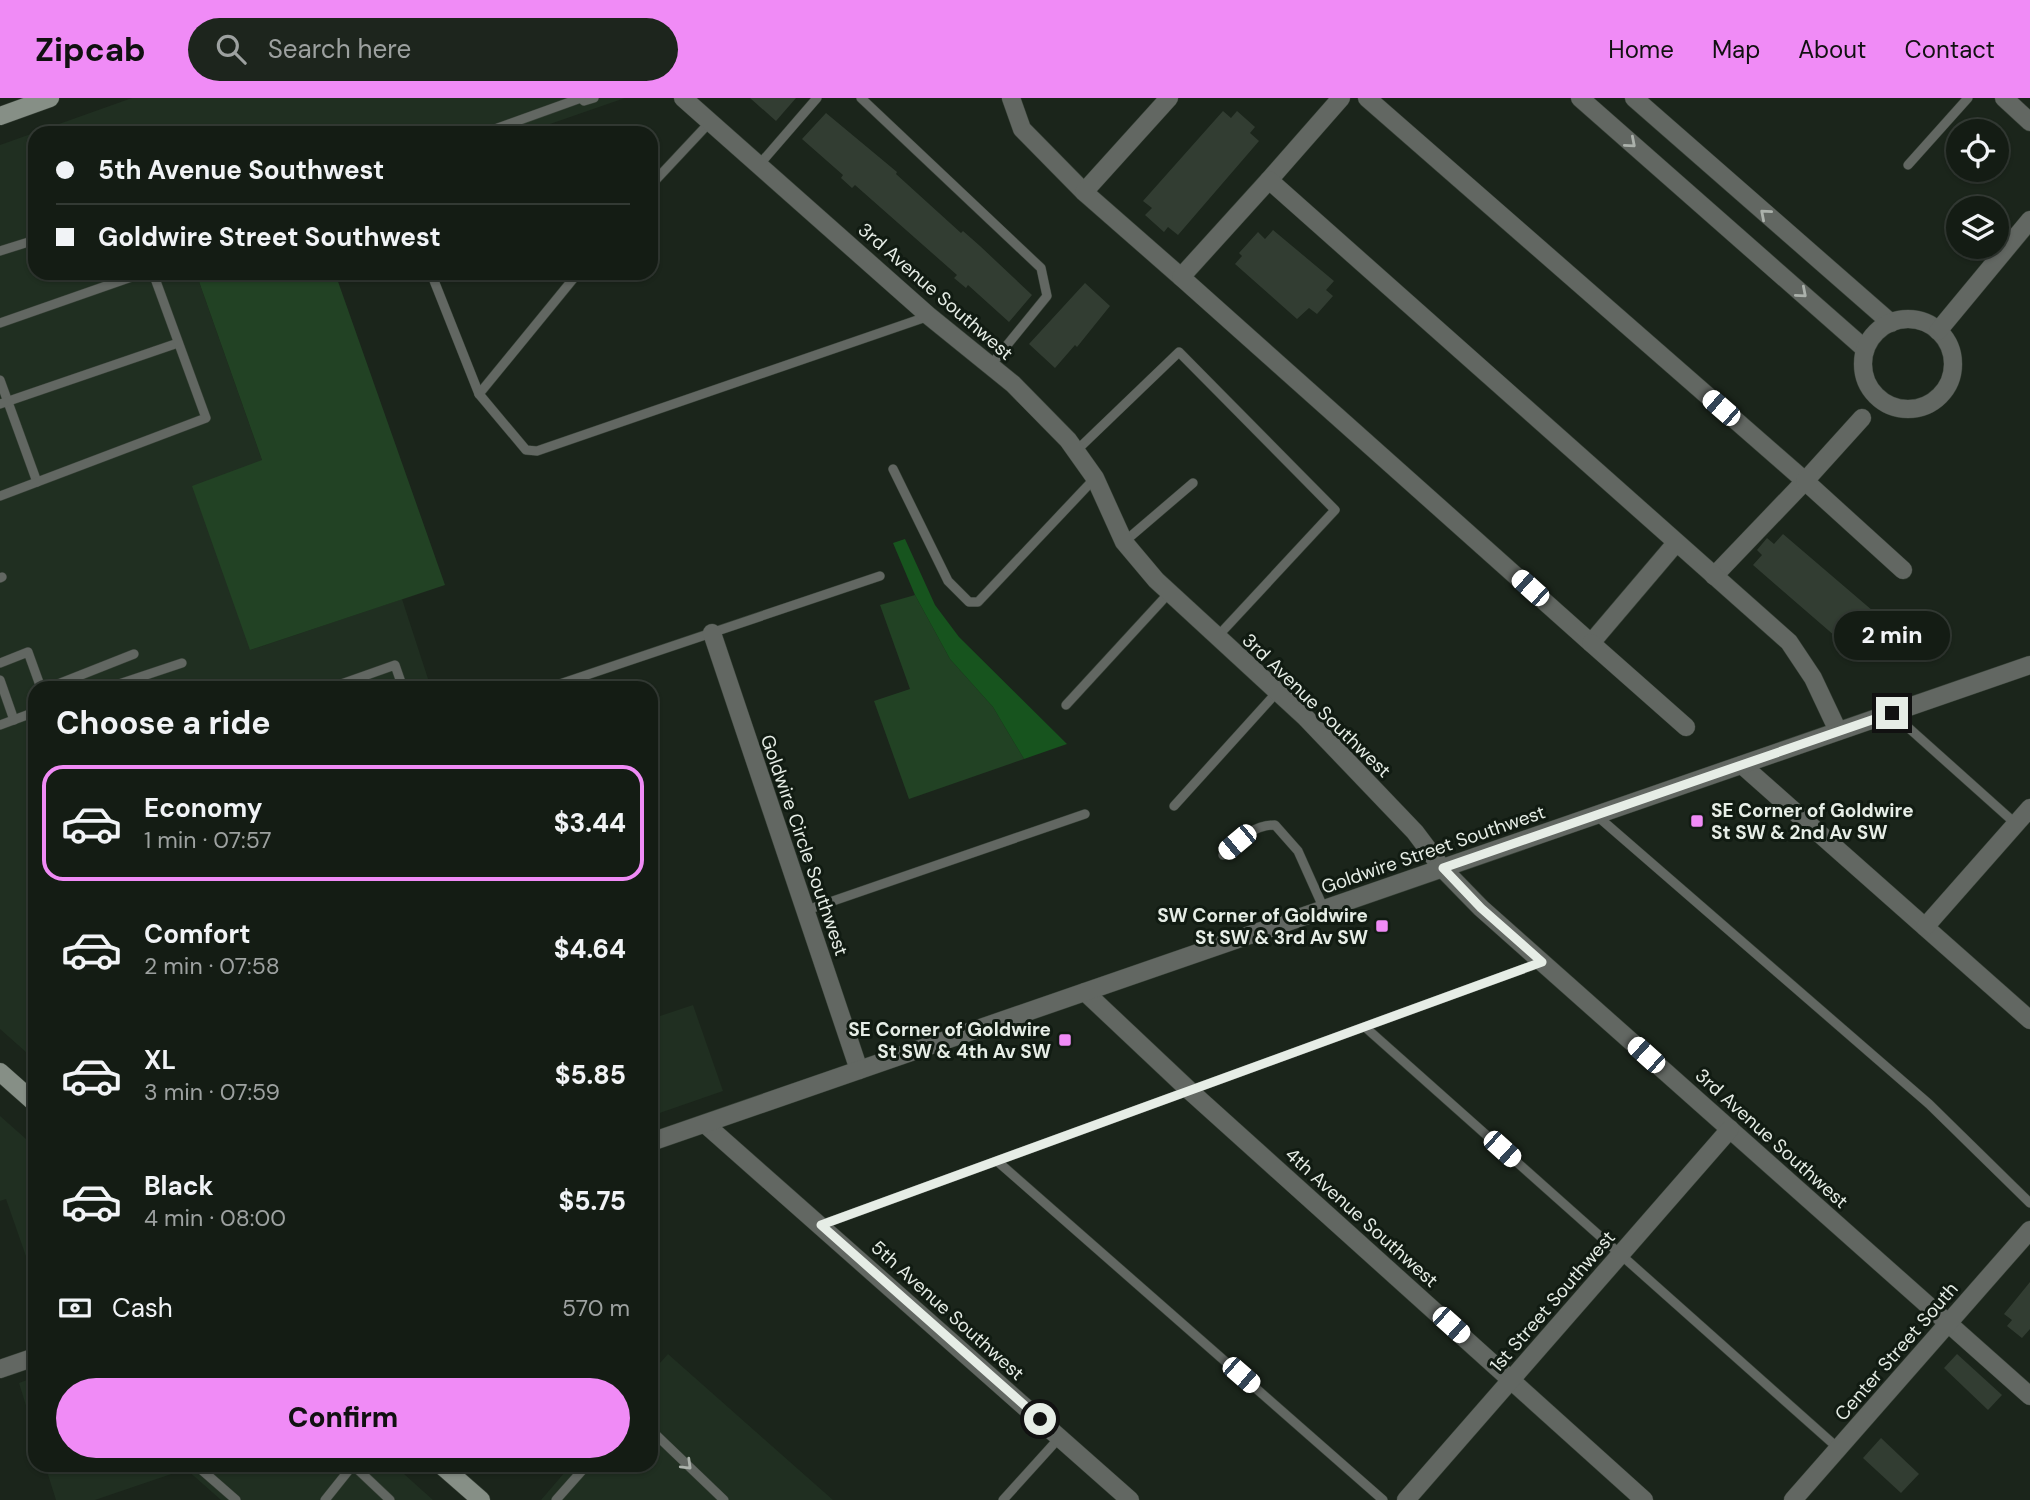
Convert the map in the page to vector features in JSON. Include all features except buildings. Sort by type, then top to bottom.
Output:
[{"type":"main road","points":[[0,116],[50,98]]},
{"type":"main road","points":[[0,1072],[28,1097]]},
{"type":"main road","points":[[449,1472],[481,1500]]},
{"type":"street","name":"3rd Avenue Southwest","points":[[683,98],[929,316],[1013,384],[1068,440],[1095,478],[1124,541],[1169,593],[1306,718],[1415,832],[1443,868],[1481,908],[2030,1396]]},
{"type":"street","points":[[1011,98],[1023,129],[1084,192],[1686,727]]},
{"type":"street","points":[[1084,192],[1169,98]]},
{"type":"street","points":[[1181,277],[1341,98]]},
{"type":"street","points":[[1367,98],[1903,570]]},
{"type":"street","points":[[1580,98],[1865,349]]},
{"type":"street","points":[[1633,98],[1891,323]]},
{"type":"street","points":[[2004,98],[2030,122]]},
{"type":"street","points":[[1269,180],[1788,642],[1813,678],[1838,732]]},
{"type":"street","points":[[1938,331],[2030,220]]},
{"type":"street","points":[[1912,319],[1926,323],[1938,331],[1947,342],[1952,356],[1952,371],[1948,384],[1939,396],[1927,404],[1898,408],[1884,402],[1866,379],[1863,364],[1865,349],[1873,336],[1891,323],[1912,319]]},
{"type":"street","points":[[1862,418],[1862,407],[1871,388]]},
{"type":"street","points":[[1714,576],[1862,418],[1891,405]]},
{"type":"street","points":[[1591,643],[1676,543]]},
{"type":"street","name":"Goldwire Circle Southwest","points":[[712,633],[859,1070]]},
{"type":"street","name":"Goldwire Street Southwest","points":[[658,1140],[2030,665]]},
{"type":"street","points":[[1742,765],[2029,1017]]},
{"type":"street","points":[[1925,927],[2030,808]]},
{"type":"street","name":"4th Avenue Southwest","points":[[1085,992],[1190,1091],[1644,1500]]},
{"type":"street","name":"5th Avenue Southwest","points":[[705,1124],[1130,1500]]},
{"type":"street","name":"1st Street Southwest","points":[[1406,1500],[1730,1129]]},
{"type":"street","name":"Center Street South","points":[[1793,1500],[2030,1230]]},
{"type":"street","points":[[0,1369],[28,1359]]},
{"type":"lane","points":[[504,126],[581,98],[584,101],[594,98]]},
{"type":"lane","points":[[759,165],[817,98]]},
{"type":"lane","points":[[861,98],[1041,268],[1047,296],[990,366]]},
{"type":"lane","points":[[1908,165],[1968,98]]},
{"type":"lane","points":[[658,174],[710,122]]},
{"type":"lane","points":[[0,251],[28,242]]},
{"type":"lane","points":[[0,323],[124,280]]},
{"type":"lane","points":[[0,496],[206,418],[156,280]]},
{"type":"lane","points":[[434,280],[479,394],[526,450],[537,451],[929,316]]},
{"type":"lane","points":[[479,394],[572,280]]},
{"type":"lane","points":[[4,403],[178,343]]},
{"type":"lane","points":[[1076,451],[1179,352],[1335,510],[1217,637]]},
{"type":"lane","points":[[0,380],[4,403],[37,482]]},
{"type":"lane","points":[[893,469],[948,581],[969,602],[978,602],[1095,478]]},
{"type":"lane","points":[[1124,541],[1193,484]]},
{"type":"lane","points":[[569,681],[880,576]]},
{"type":"lane","points":[[1066,705],[1169,593]]},
{"type":"lane","points":[[0,663],[27,652],[38,681]]},
{"type":"lane","points":[[66,681],[134,654]]},
{"type":"lane","points":[[128,681],[182,663]]},
{"type":"lane","points":[[350,681],[395,665],[401,681]]},
{"type":"lane","points":[[0,680],[13,720]]},
{"type":"lane","points":[[1174,806],[1278,691]]},
{"type":"lane","points":[[1892,713],[2016,824]]},
{"type":"lane","points":[[0,725],[28,715]]},
{"type":"lane","points":[[804,911],[1085,814]]},
{"type":"lane","points":[[1596,815],[1929,1104],[2030,1203]]},
{"type":"lane","points":[[1223,855],[1251,830],[1275,825],[1298,851],[1324,909]]},
{"type":"lane","points":[[821,1225],[1542,962]]},
{"type":"lane","points":[[1365,1027],[1839,1449]]},
{"type":"lane","points":[[997,1161],[1383,1500]]},
{"type":"lane","points":[[658,1437],[724,1500]]},
{"type":"lane","points":[[1003,1500],[1060,1437]]},
{"type":"lane","points":[[204,1472],[236,1500]]},
{"type":"lane","points":[[325,1500],[347,1472]]},
{"type":"lane","points":[[361,1472],[390,1500]]},
{"type":"lane","points":[[555,1500],[581,1472]]},
{"type":"lane","points":[[374,1500],[382,1492]]},
{"type":"shaded area","points":[[132,98],[625,98],[544,126],[53,126]]},
{"type":"shaded area","points":[[28,135],[28,280],[198,280],[262,460],[250,650],[402,599],[429,681],[28,681],[28,1054],[0,1029],[0,145]]},
{"type":"shaded area","points":[[693,1005],[723,1091],[658,1114],[658,1017]]},
{"type":"shaded area","points":[[0,1116],[28,1141],[28,1262],[6,1199],[0,1201]]},
{"type":"shaded area","points":[[668,1354],[833,1500],[541,1500],[565,1472],[658,1472],[658,1365]]},
{"type":"shaded area","points":[[28,1380],[28,1412],[19,1383]]},
{"type":"shaded area","points":[[47,1472],[177,1472],[95,1500],[56,1500]]},
{"type":"shaded area","points":[[189,1472],[402,1472],[433,1500],[221,1500]]},
{"type":"green space","points":[[198,280],[337,280],[445,585],[250,650],[192,486],[262,460]]},
{"type":"green space","points":[[905,539],[935,605],[959,637],[1067,744],[1024,759],[993,707],[950,659],[915,595],[893,543]]},
{"type":"green space","points":[[915,595],[950,659],[993,707],[1024,759],[909,799],[874,701],[910,689],[880,605]]},
{"type":"place","name":"SE Corner of Goldwire St SW & 2nd Av SW","points":[[1697,821]]},
{"type":"place","name":"SW Corner of Goldwire St SW & 3rd Av SW","points":[[1382,926]]},
{"type":"place","name":"SE Corner of Goldwire St SW & 4th Av SW","points":[[1065,1040]]},
{"type":"route","points":[[1040,1419],[821,1225],[1542,962],[1481,908],[1443,868],[1892,713]]}]
